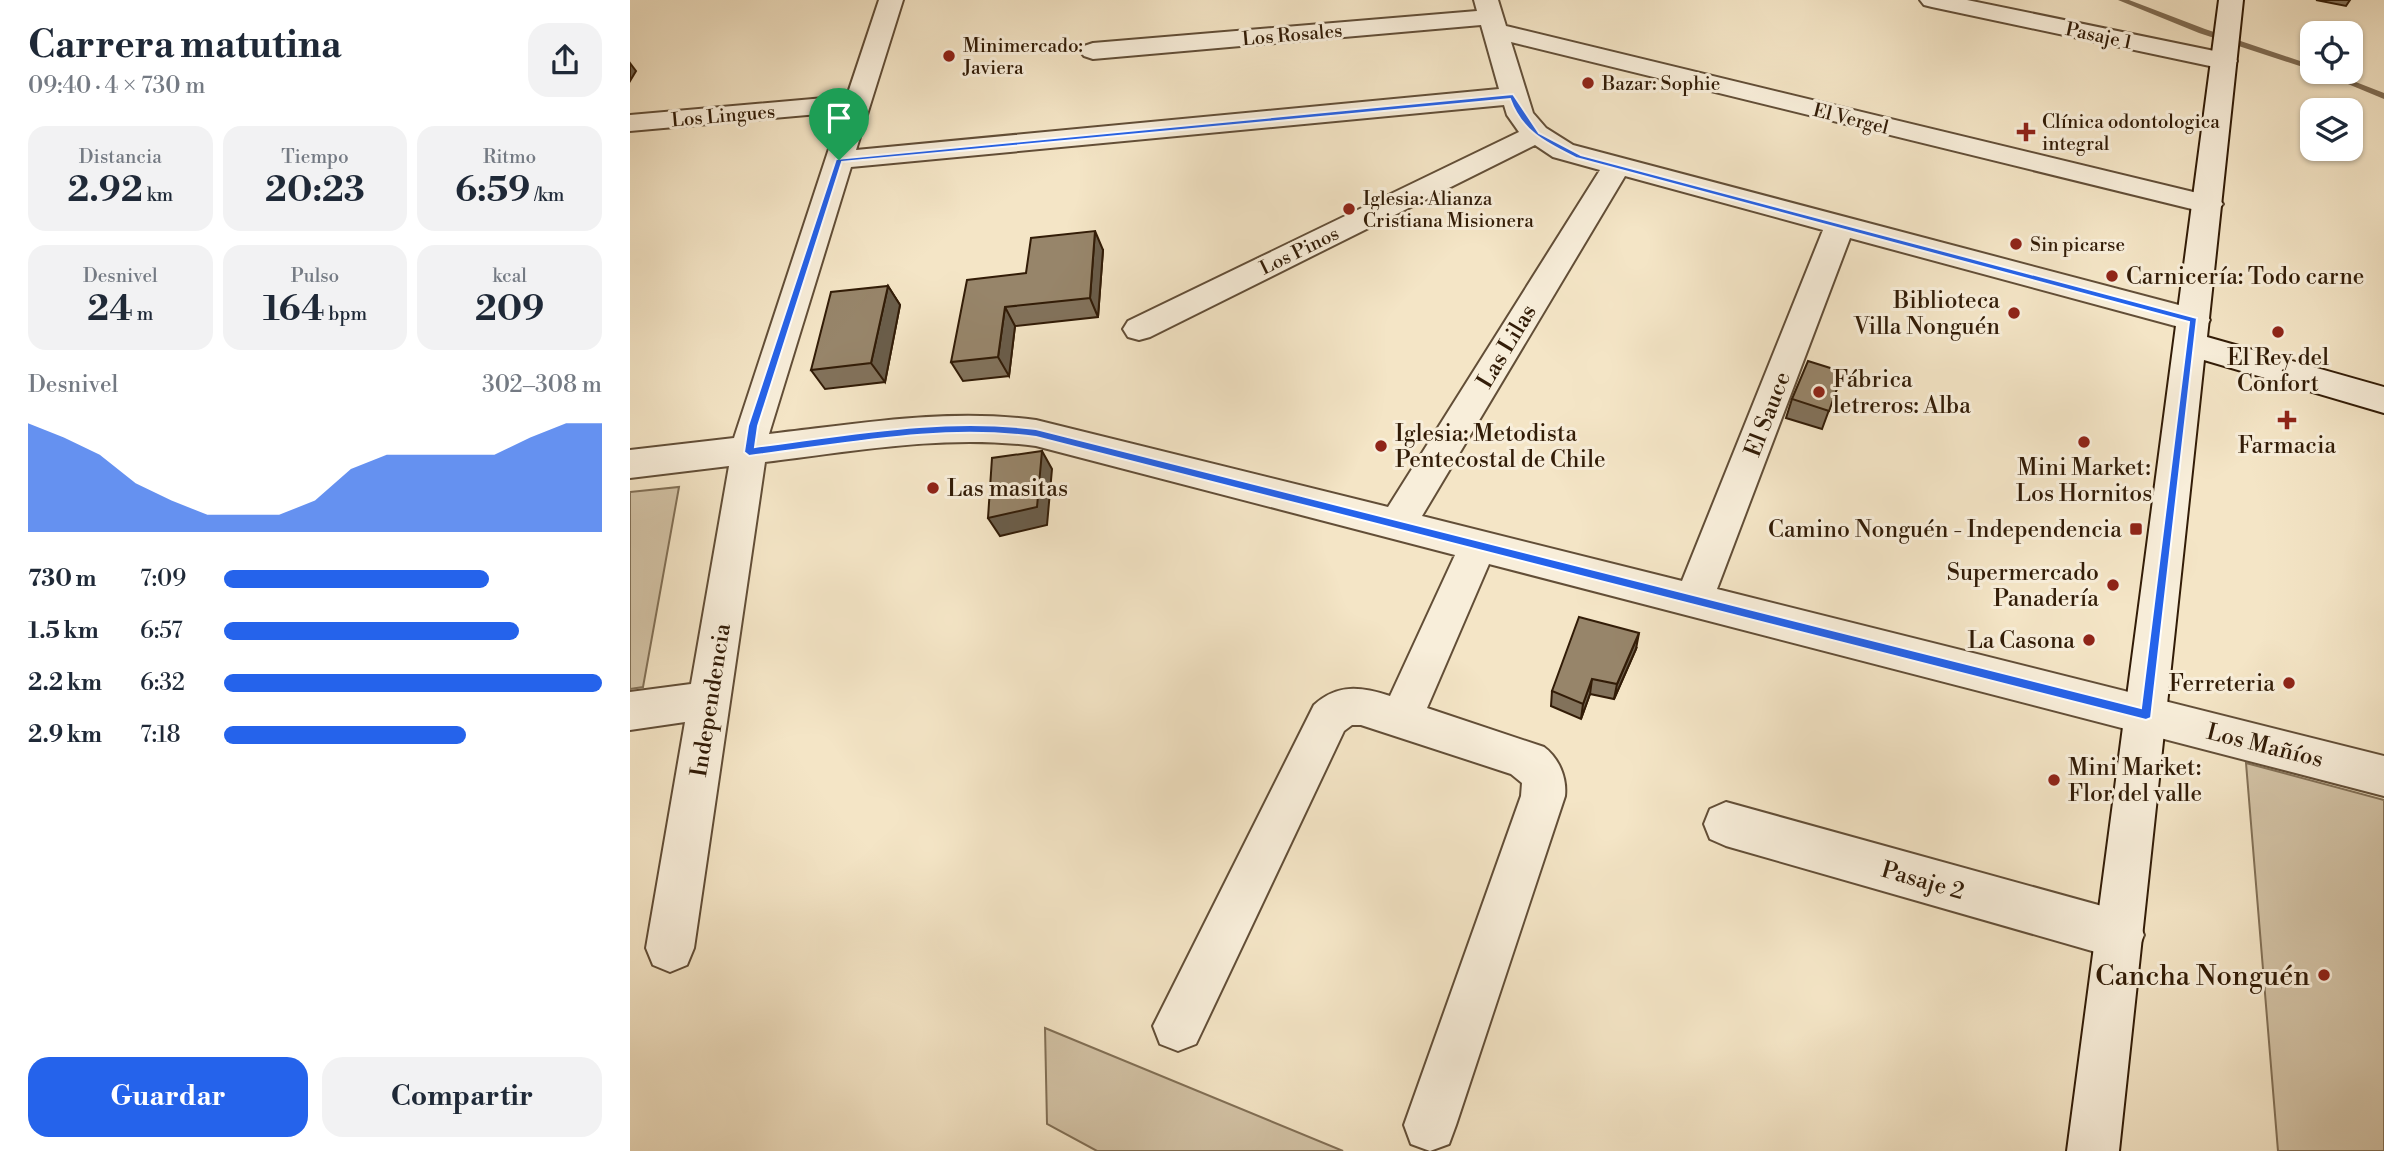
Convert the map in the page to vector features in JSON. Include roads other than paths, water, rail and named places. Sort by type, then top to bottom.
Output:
[{"type":"street","name":"Independencia","points":[[670,948],[753,426],[891,0]]},
{"type":"street","name":"Pasaje 1","points":[[1932,0],[2225,57]]},
{"type":"street","points":[[2093,1151],[2230,11]]},
{"type":"street","points":[[1491,16],[1520,115],[1536,134],[1563,151],[1840,226],[2193,332],[2384,400]]},
{"type":"street","name":"Los Rosales","points":[[1093,51],[1491,16]]},
{"type":"street","name":"El Vergel","points":[[1491,16],[2207,204]]},
{"type":"street","points":[[839,160],[1513,96]]},
{"type":"street","name":"Los Lingues","points":[[630,123],[858,103]]},
{"type":"street","name":"Los Pinos","points":[[1139,329],[1536,134]]},
{"type":"street","name":"Las Lilas","points":[[1396,526],[1616,167]]},
{"type":"street","name":"El Sauce","points":[[1693,601],[1840,226]]},
{"type":"street","points":[[630,464],[938,428],[1014,430],[2146,715]]},
{"type":"street","points":[[1401,718],[1478,547]]},
{"type":"street","points":[[630,711],[709,700]]},
{"type":"street","points":[[1178,1026],[1329,718],[1352,705],[1523,758],[1541,772],[1545,783],[1430,1125]]},
{"type":"street","name":"Los Mañíos","points":[[2146,715],[2384,776]]},
{"type":"street","name":"Pasaje 2","points":[[1726,824],[2120,935]]},
{"type":"waterway","points":[[2122,0],[2202,31],[2300,64]]},
{"type":"waterway","points":[[2354,84],[2384,96]]},
{"type":"place","name":"Minimercado: Javiera","points":[[949,56]]},
{"type":"place","name":"Bazar: Sophie","points":[[1588,83]]},
{"type":"place","name":"Clínica odontologica integral","points":[[2026,132]]},
{"type":"place","name":"Iglesia: Alianza Cristiana Misionera","points":[[1349,209]]},
{"type":"place","name":"Sin picarse","points":[[2016,244]]},
{"type":"place","name":"Carnicería: Todo carne","points":[[2112,276]]},
{"type":"place","name":"Biblioteca Villa Nonguén","points":[[2014,313]]},
{"type":"place","name":"El Rey del Confort","points":[[2278,332]]},
{"type":"place","name":"Fábrica letreros: Alba","points":[[1819,392]]},
{"type":"place","name":"Farmacia","points":[[2287,420]]},
{"type":"place","name":"Mini Market: Los Hornitos","points":[[2084,442]]},
{"type":"place","name":"Iglesia: Metodista Pentecostal de Chile","points":[[1381,446]]},
{"type":"place","name":"Las masitas","points":[[933,488]]},
{"type":"place","name":"Camino Nonguén - Independencia","points":[[2136,529]]},
{"type":"place","name":"Supermercado Panadería","points":[[2113,585]]},
{"type":"place","name":"La Casona","points":[[2089,640]]},
{"type":"place","name":"Ferreteria","points":[[2289,683]]},
{"type":"place","name":"Mini Market: Flor del valle","points":[[2054,780]]},
{"type":"place","name":"Cancha Nonguén","points":[[2324,975]]}]
